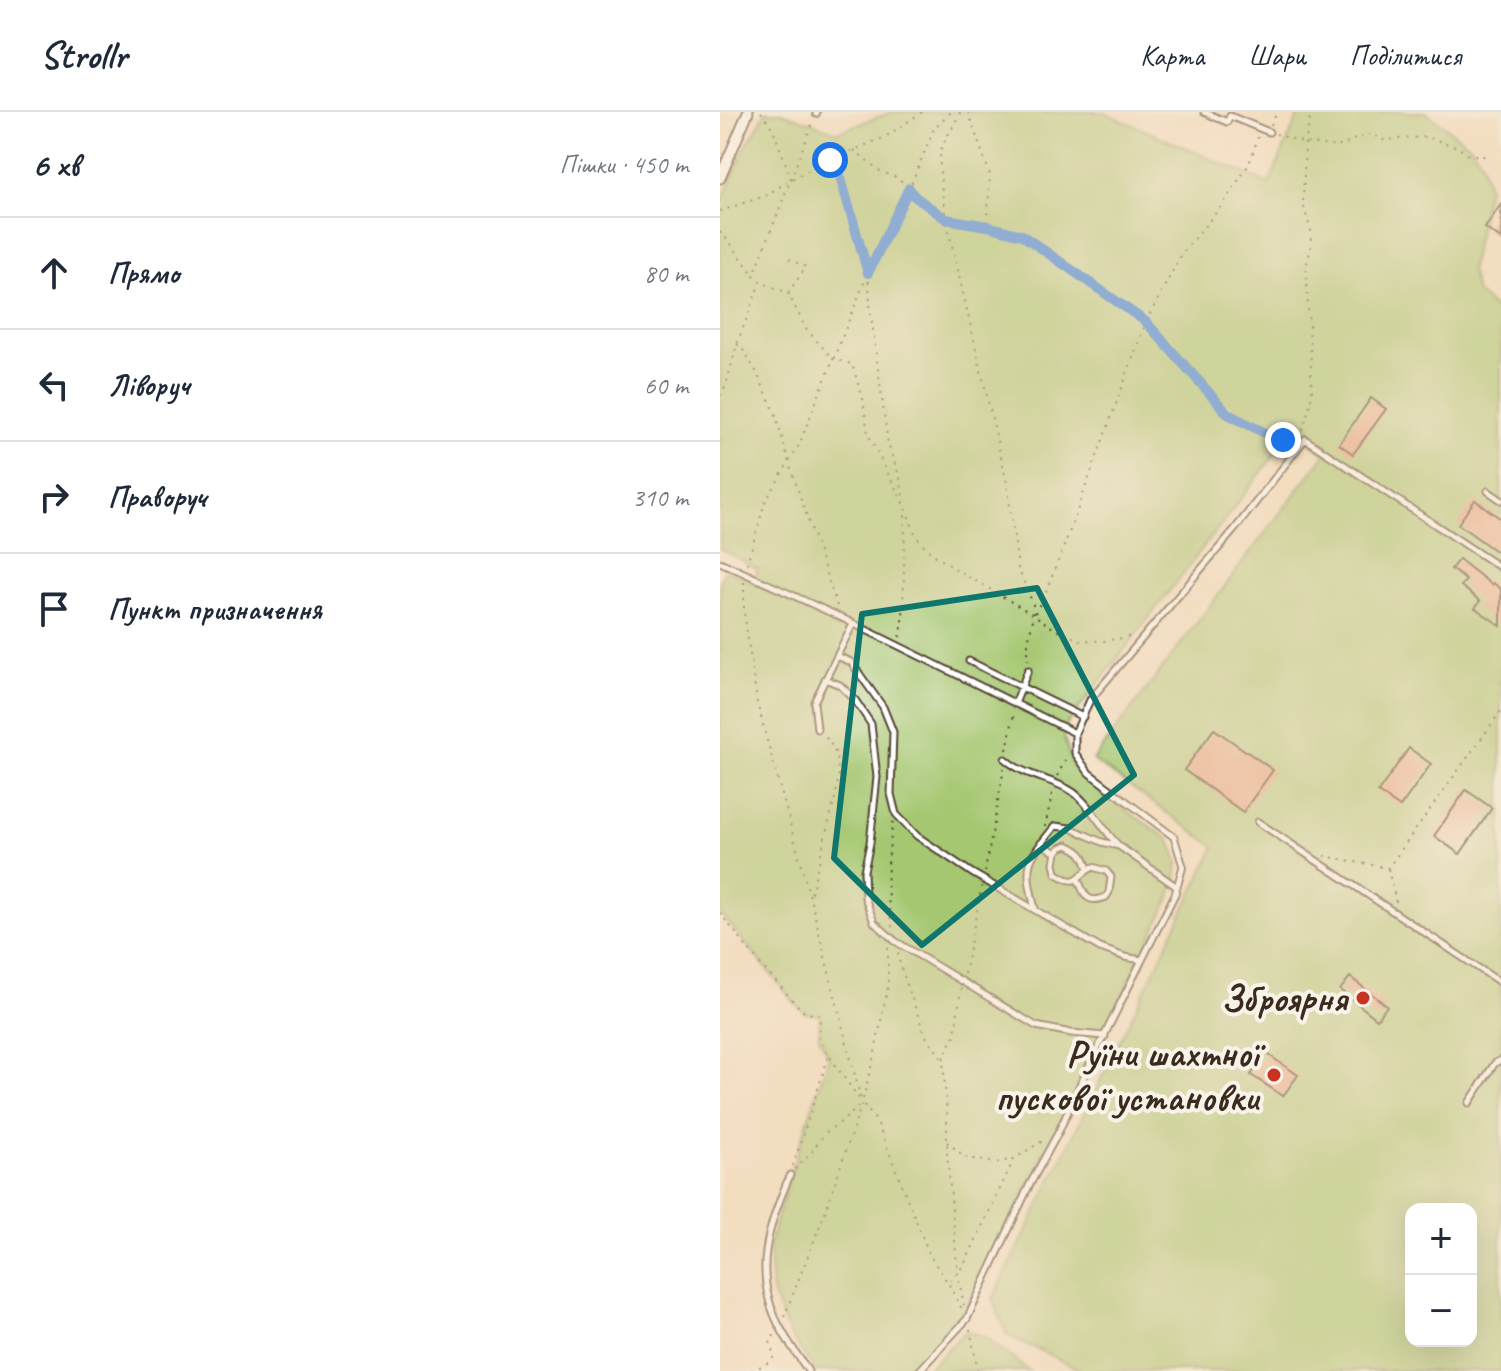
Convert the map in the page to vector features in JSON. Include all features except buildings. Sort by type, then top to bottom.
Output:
[{"type":"street","points":[[720,178],[748,112]]},
{"type":"lane","points":[[1204,112],[1227,122],[1230,116],[1269,132]]},
{"type":"lane","points":[[919,1371],[968,1321],[1029,1186],[1058,1133],[1177,887],[1183,866],[1174,837],[1089,773],[1075,753],[1075,733],[1090,700],[1235,529],[1305,439],[1501,568]]},
{"type":"lane","points":[[1488,491],[1501,500]]},
{"type":"lane","points":[[720,562],[838,616],[1075,733]]},
{"type":"lane","points":[[817,729],[814,702],[853,624]]},
{"type":"lane","points":[[837,656],[851,662],[883,707],[893,732],[891,794],[896,814],[917,836],[984,880],[1100,948],[1142,960]]},
{"type":"lane","points":[[969,661],[1083,717]]},
{"type":"lane","points":[[1015,704],[1028,670]]},
{"type":"lane","points":[[825,679],[840,685],[855,700],[871,724],[877,777],[864,871],[865,898],[874,922],[888,935],[962,983],[1036,1026],[1105,1036]]},
{"type":"lane","points":[[1005,759],[1013,766],[1079,797],[1109,837],[1177,887]]},
{"type":"lane","points":[[1258,822],[1501,983]]},
{"type":"lane","points":[[1035,910],[1028,878],[1029,862],[1035,849],[1055,826],[1070,828],[1119,846]]},
{"type":"lane","points":[[1043,841],[1056,853]]},
{"type":"lane","points":[[1078,879],[1086,897],[1100,900],[1109,892],[1111,877],[1100,868],[1088,869],[1078,879],[1069,881],[1056,873],[1054,863],[1060,848],[1067,845],[1081,851],[1088,869]]},
{"type":"lane","points":[[1469,1103],[1495,1063],[1501,1060]]},
{"type":"lane","points":[[790,1175],[767,1237],[764,1256],[769,1300],[780,1328],[808,1371]]},
{"type":"path","points":[[761,112],[773,129],[792,179]]},
{"type":"path","points":[[720,211],[765,196],[830,160],[885,137],[922,112]]},
{"type":"path","points":[[862,1103],[757,703],[744,612],[743,575],[765,502],[798,447],[868,273],[934,128],[951,112]]},
{"type":"path","points":[[960,112],[941,149],[946,219],[1007,483],[1018,568],[1033,604],[1034,615]]},
{"type":"path","points":[[968,112],[990,175],[987,226]]},
{"type":"path","points":[[1277,112],[1269,132],[1305,143],[1342,146],[1371,134],[1383,140],[1426,137],[1458,147],[1467,154],[1489,157]]},
{"type":"path","points":[[1305,439],[1302,429],[1311,400],[1312,377],[1306,267],[1311,231],[1303,204],[1308,112]]},
{"type":"path","points":[[754,275],[816,114]]},
{"type":"path","points":[[1028,670],[1028,642],[1034,615],[1066,541],[1146,322],[1182,253],[1224,203],[1249,164],[1261,129]]},
{"type":"path","points":[[854,150],[880,171],[898,178],[914,196],[946,219],[1022,235],[1146,322],[1228,414],[1283,440],[1296,452]]},
{"type":"path","points":[[830,160],[839,172],[868,273],[888,444],[901,481],[905,507],[903,623],[898,646]]},
{"type":"path","points":[[720,232],[761,282],[788,293],[806,329],[833,359],[852,364],[863,399],[868,434],[916,536],[930,552],[1056,630],[1080,640],[1104,641],[1146,633]]},
{"type":"path","points":[[788,293],[806,267],[789,259]]},
{"type":"path","points":[[720,396],[761,282]]},
{"type":"path","points":[[737,344],[757,373],[775,412],[789,463],[837,601],[838,616]]},
{"type":"path","points":[[978,1371],[958,1275],[946,1141],[943,1059],[955,1035],[1015,704]]},
{"type":"path","points":[[1400,917],[1388,868],[1501,711]]},
{"type":"path","points":[[810,897],[839,774],[835,752],[817,729]]},
{"type":"path","points":[[1043,841],[1054,784],[1067,756],[1075,753]]},
{"type":"path","points":[[1301,852],[1388,868]]},
{"type":"path","points":[[720,913],[794,1002],[805,1013],[820,1015],[819,1037],[829,1056],[877,1122],[930,1256],[968,1321]]},
{"type":"path","points":[[752,1371],[774,1357],[770,1341],[780,1328],[824,1215],[862,1103],[888,986],[888,935]]},
{"type":"path","points":[[790,1175],[829,1056]]},
{"type":"path","points":[[790,1175],[825,1133],[862,1103]]},
{"type":"path","points":[[946,1141],[965,1157],[995,1163],[1014,1159],[1058,1133]]},
{"type":"path","points":[[948,1283],[958,1275],[1014,1159]]},
{"type":"highlighted area","points":[[1037,588],[1134,775],[922,945],[834,858],[862,614]]},
{"type":"green space","points":[[765,112],[782,112],[837,132],[892,112],[1103,112],[1269,184],[1300,112],[1425,112],[1470,145],[1481,160],[1488,188],[1470,270],[1476,292],[1501,315],[1501,1371],[1083,1371],[1007,1335],[993,1299],[1215,847],[1093,760],[1325,454],[1294,430],[1067,724],[1064,738],[1074,769],[1131,814],[1169,839],[1178,861],[1177,874],[1170,898],[978,1287],[959,1320],[911,1371],[816,1371],[790,1335],[772,1293],[769,1245],[829,1056],[819,1037],[820,1015],[805,1013],[794,1002],[720,913],[720,580],[726,570],[753,583],[758,569],[720,549],[720,206],[744,150]]},
{"type":"green space","points":[[966,1331],[986,1338],[1029,1371],[925,1371]]},
{"type":"place","name":"Зброярня","points":[[1363,998]]},
{"type":"place","name":"Руїни шахтної пускової установки","points":[[1274,1075]]},
{"type":"route","points":[[830,160],[839,172],[868,273],[909,188],[914,196],[946,219],[1022,235],[1146,322],[1228,414],[1283,440]]}]
